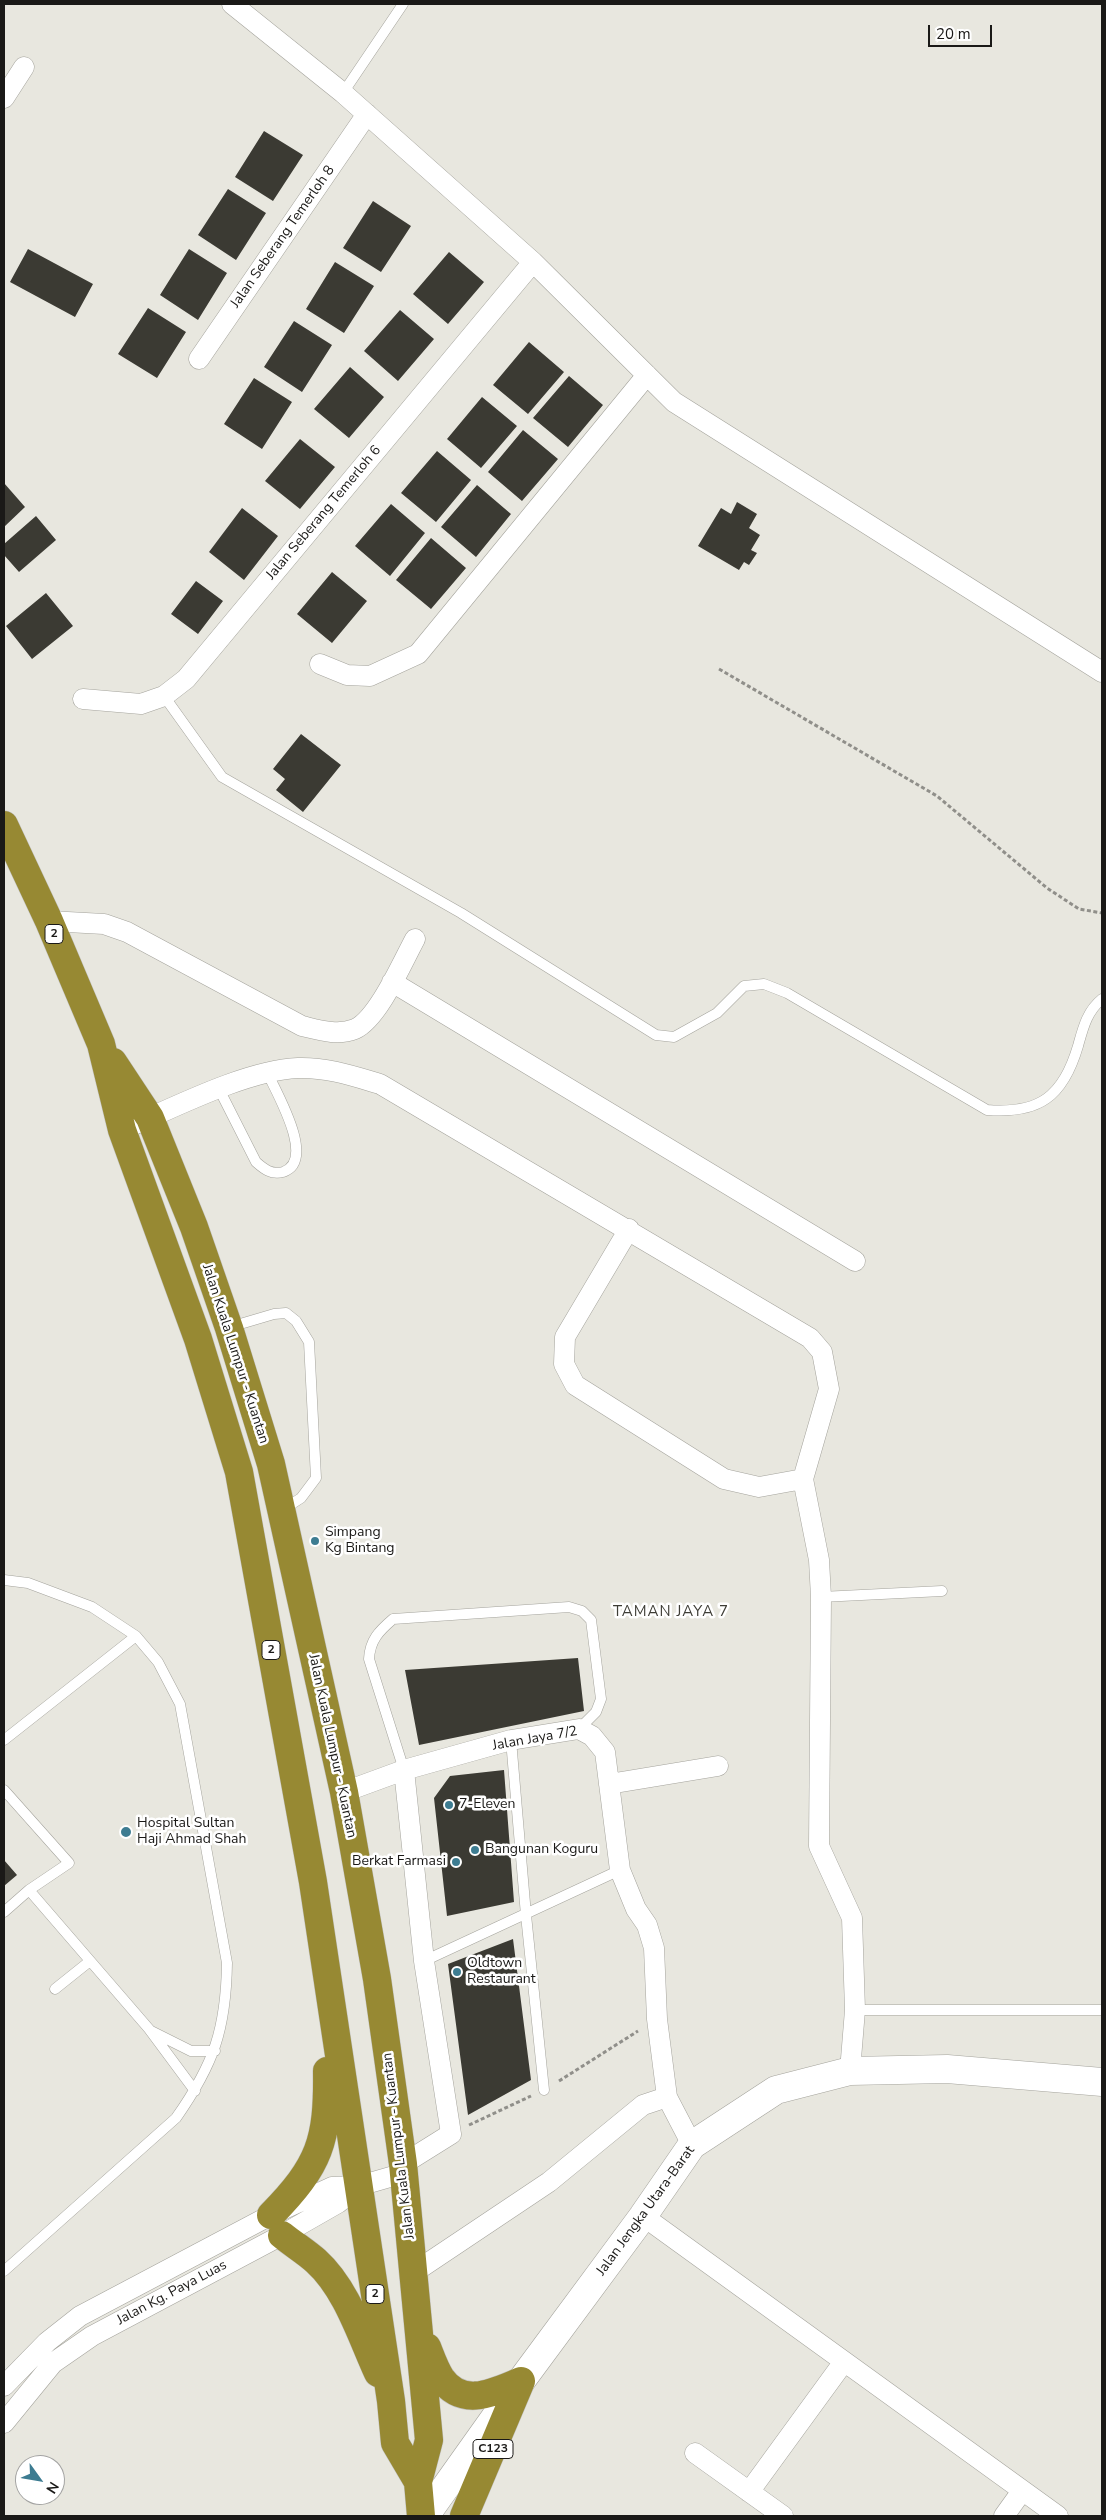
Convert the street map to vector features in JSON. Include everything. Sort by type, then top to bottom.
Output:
[{"type":"highway","name":"Jalan Kuala Lumpur - Kuantan","points":[[4,825],[49,921],[101,1044],[122,1130],[198,1339],[239,1472],[314,1882],[391,2402],[394,2443],[418,2482]]},
{"type":"highway","name":"Jalan Kuala Lumpur - Kuantan","points":[[101,1044],[150,1118],[194,1227],[229,1328],[271,1464],[344,1792],[377,1979],[403,2169],[429,2440],[418,2482],[421,2516]]},
{"type":"highway","points":[[327,1972],[328,2113],[323,2139],[312,2166],[296,2190],[277,2225],[317,2262],[332,2280],[346,2304],[391,2402]]},
{"type":"highway","points":[[419,2330],[441,2378],[453,2390],[467,2396],[482,2396],[521,2381]]},
{"type":"highway","name":"C123","points":[[464,2516],[521,2381]]},
{"type":"street","points":[[232,4],[343,93],[533,262],[674,402],[1102,672]]},
{"type":"street","points":[[4,98],[24,67]]},
{"type":"street","name":"Jalan Seberang Temerloh 8","points":[[199,359],[367,114]]},
{"type":"street","name":"Jalan Seberang Temerloh 6","points":[[84,699],[141,704],[164,696],[186,679],[533,262]]},
{"type":"street","points":[[320,664],[347,675],[370,676],[418,654],[647,375]]},
{"type":"street","points":[[49,921],[104,924],[127,932],[302,1026],[331,1033],[356,1028],[377,1010],[415,939]]},
{"type":"street","points":[[392,982],[856,1261]]},
{"type":"street","points":[[122,1130],[219,1088],[267,1072],[298,1068],[333,1070],[380,1084],[810,1338],[822,1352],[829,1389],[803,1479],[819,1560],[821,1597],[819,1846],[852,1918],[855,2010],[850,2071]]},
{"type":"street","points":[[628,1229],[565,1337],[564,1364],[575,1385],[724,1479],[759,1487],[803,1479]]},
{"type":"street","name":"Jalan Jaya 7/2","points":[[344,1792],[404,1770],[511,1740],[579,1729],[592,1736],[605,1752],[620,1870],[636,1909],[647,1925],[654,1948],[657,2019],[667,2096],[692,2145]]},
{"type":"street","points":[[609,1784],[718,1766]]},
{"type":"street","points":[[404,1770],[424,1961]]},
{"type":"street","name":"Jalan Kg. Paya Luas","points":[[4,2386],[47,2342],[80,2316],[277,2225],[338,2203],[359,2186],[403,2169],[451,2134],[424,1961]]},
{"type":"street","name":"Jalan Jengka Utara-Barat","points":[[425,2516],[521,2381],[644,2216],[692,2145],[776,2090],[850,2071],[947,2069],[1102,2082]]},
{"type":"street","points":[[414,2273],[549,2182],[643,2105],[667,2096]]},
{"type":"street","points":[[644,2216],[843,2363],[1058,2516]]},
{"type":"street","name":"Jalan Kg. Paya Luas","points":[[4,2423],[53,2364],[92,2336],[277,2225]]},
{"type":"street","points":[[749,2492],[843,2363]]},
{"type":"street","points":[[695,2453],[784,2516]]},
{"type":"street","points":[[1004,2516],[1022,2491]]},
{"type":"lane","points":[[343,93],[403,4]]},
{"type":"lane","points":[[164,696],[222,778],[461,912],[656,1035],[674,1036],[717,1013],[744,986],[764,984],[787,992],[987,1110],[1013,1112],[1036,1106],[1057,1091],[1072,1067],[1086,1018],[1102,999]]},
{"type":"lane","points":[[219,1088],[256,1162],[264,1169],[276,1174],[287,1170],[296,1160],[296,1137],[267,1072]]},
{"type":"lane","points":[[229,1328],[274,1314],[286,1313],[296,1321],[309,1342],[316,1478],[301,1498],[281,1511]]},
{"type":"lane","points":[[4,1580],[28,1583],[92,1607],[136,1636],[158,1662],[180,1704],[227,1963],[226,2003],[214,2050],[195,2091],[176,2118],[4,2271]]},
{"type":"lane","points":[[821,1597],[942,1591]]},
{"type":"lane","points":[[404,1770],[369,1659],[370,1645],[379,1631],[393,1619],[569,1607],[582,1611],[591,1620],[601,1699],[596,1712],[579,1729]]},
{"type":"lane","points":[[4,1740],[136,1636]]},
{"type":"lane","points":[[511,1740],[544,2090]]},
{"type":"lane","points":[[4,1790],[69,1863],[29,1890],[4,1912]]},
{"type":"lane","points":[[424,1961],[620,1870]]},
{"type":"lane","points":[[29,1890],[148,2029],[195,2091]]},
{"type":"lane","points":[[55,1989],[90,1961]]},
{"type":"lane","points":[[855,2010],[1102,2010]]},
{"type":"lane","points":[[148,2029],[168,2042],[191,2051],[214,2050]]},
{"type":"path","points":[[719,669],[936,796],[1047,888],[1079,909],[1102,913]]},
{"type":"building","points":[[264,131],[303,155],[273,201],[235,177]]},
{"type":"building","points":[[228,189],[266,213],[236,260],[198,235]]},
{"type":"building","points":[[373,201],[411,226],[381,272],[343,248]]},
{"type":"building","points":[[28,249],[93,284],[75,317],[10,282]]},
{"type":"building","points":[[189,249],[227,273],[198,320],[160,295]]},
{"type":"building","points":[[449,252],[484,282],[448,324],[413,294]]},
{"type":"building","points":[[335,262],[374,286],[344,333],[306,309]]},
{"type":"building","points":[[148,308],[186,332],[157,378],[118,354]]},
{"type":"building","points":[[400,310],[434,339],[398,381],[364,351]]},
{"type":"building","points":[[294,321],[332,345],[302,392],[264,367]]},
{"type":"building","points":[[529,342],[564,372],[528,414],[493,385]]},
{"type":"building","points":[[350,367],[384,397],[349,438],[314,409]]},
{"type":"building","points":[[569,376],[603,405],[568,447],[533,418]]},
{"type":"building","points":[[254,378],[292,402],[262,449],[224,424]]},
{"type":"building","points":[[482,397],[517,426],[481,468],[447,439]]},
{"type":"building","points":[[523,430],[558,459],[522,501],[488,472]]},
{"type":"building","points":[[300,439],[335,467],[300,509],[265,481]]},
{"type":"building","points":[[437,451],[471,480],[436,522],[401,493]]},
{"type":"building","points":[[4,483],[25,507],[4,527]]},
{"type":"building","points":[[477,485],[511,514],[476,557],[441,527]]},
{"type":"building","points":[[737,502],[757,514],[749,528],[760,535],[751,550],[757,553],[749,565],[744,562],[739,570],[698,546],[721,508],[731,514]]},
{"type":"building","points":[[391,504],[425,533],[390,576],[355,546]]},
{"type":"building","points":[[242,508],[278,536],[244,580],[209,552]]},
{"type":"building","points":[[36,516],[56,540],[19,572],[4,555],[4,544]]},
{"type":"building","points":[[431,538],[466,568],[431,609],[396,580]]},
{"type":"building","points":[[332,572],[367,601],[332,643],[297,614]]},
{"type":"building","points":[[196,581],[223,601],[198,634],[171,614]]},
{"type":"building","points":[[46,593],[73,626],[32,659],[6,626]]},
{"type":"building","points":[[301,734],[341,765],[303,812],[276,790],[285,779],[273,769]]},
{"type":"building","points":[[578,1658],[584,1711],[419,1745],[405,1670]]},
{"type":"building","name":"Bangunan Koguru","points":[[504,1770],[514,1902],[447,1916],[434,1798],[450,1776]]},
{"type":"building","points":[[4,1860],[17,1875],[4,1886]]},
{"type":"building","points":[[513,1939],[531,2080],[468,2115],[448,1964]]},
{"type":"place","name":"Simpang Kg Bintang","points":[[315,1541]]},
{"type":"place","name":"7-Eleven","points":[[449,1805]]},
{"type":"place","name":"Hospital Sultan Haji Ahmad Shah","points":[[126,1832]]},
{"type":"place","name":"Bangunan Koguru","points":[[475,1850]]},
{"type":"place","name":"Berkat Farmasi","points":[[456,1862]]},
{"type":"place","name":"Oldtown Restaurant","points":[[457,1972]]},
{"type":"district","name":"TAMAN JAYA 7","points":[[671,1612]]}]
